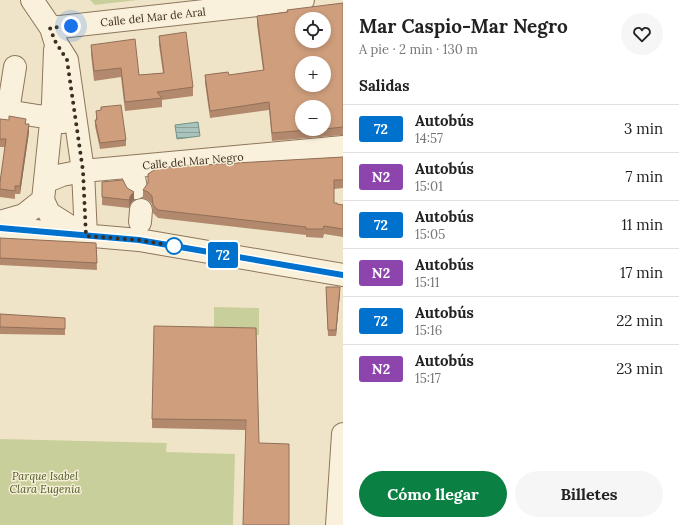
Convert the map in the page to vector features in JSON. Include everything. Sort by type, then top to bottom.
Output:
[{"type":"street","points":[[32,0],[67,60],[83,171],[86,236]]},
{"type":"street","name":"Calle del Mar de Aral","points":[[53,34],[303,0]]},
{"type":"street","points":[[53,34],[55,61],[44,191],[49,213],[61,222],[86,236]]},
{"type":"street","points":[[15,67],[4,110],[51,118],[61,121],[78,132]]},
{"type":"street","name":"Calle del Mar Negro","points":[[0,222],[24,215],[44,191],[62,175],[83,171],[343,147]]},
{"type":"street","points":[[0,228],[139,240],[343,275]]},
{"type":"street","points":[[337,525],[343,434]]},
{"type":"green space","points":[[90,0],[137,0],[95,5]]},
{"type":"green space","points":[[214,307],[259,308],[259,335],[214,334]]},
{"type":"green space","name":"Parque Isabel Clara Eugenia","points":[[0,439],[167,443],[166,452],[235,454],[233,525],[0,525]]},
{"type":"water","points":[[198,122],[200,136],[177,139],[175,125]]},
{"type":"building","points":[[343,3],[343,127],[331,128],[331,100],[295,100],[295,131],[272,133],[269,102],[210,111],[205,75],[228,72],[229,75],[264,70],[257,16],[288,12],[287,10]]},
{"type":"building","points":[[186,32],[193,87],[157,92],[162,98],[125,102],[121,68],[94,71],[91,45],[135,39],[139,75],[164,73],[159,36]]},
{"type":"building","points":[[121,105],[126,140],[100,143],[95,120],[97,120],[96,111],[101,110],[101,107]]},
{"type":"building","points":[[9,116],[26,119],[25,124],[29,124],[20,186],[15,186],[15,191],[0,189],[6,139],[0,139],[0,119],[9,120]]},
{"type":"building","points":[[343,157],[343,180],[334,180],[334,203],[343,205],[343,229],[324,226],[323,229],[306,229],[306,227],[158,210],[153,205],[152,196],[143,190],[148,183],[148,174],[157,168],[201,164]]},
{"type":"building","points":[[123,180],[127,188],[134,192],[129,200],[102,197],[102,182]]},
{"type":"building","points":[[0,238],[96,243],[97,263],[0,258]]},
{"type":"building","points":[[326,287],[340,287],[336,330],[328,330]]},
{"type":"building","points":[[0,314],[65,318],[65,329],[0,327]]},
{"type":"building","points":[[154,326],[256,328],[259,443],[289,444],[289,525],[243,525],[246,420],[152,419]]},
{"type":"bus line","name":"72","points":[[0,228],[125,240],[139,240],[343,275]]},
{"type":"route","points":[[71,26],[50,28],[55,41],[67,60],[83,171],[86,236],[139,240],[174,246]]}]
